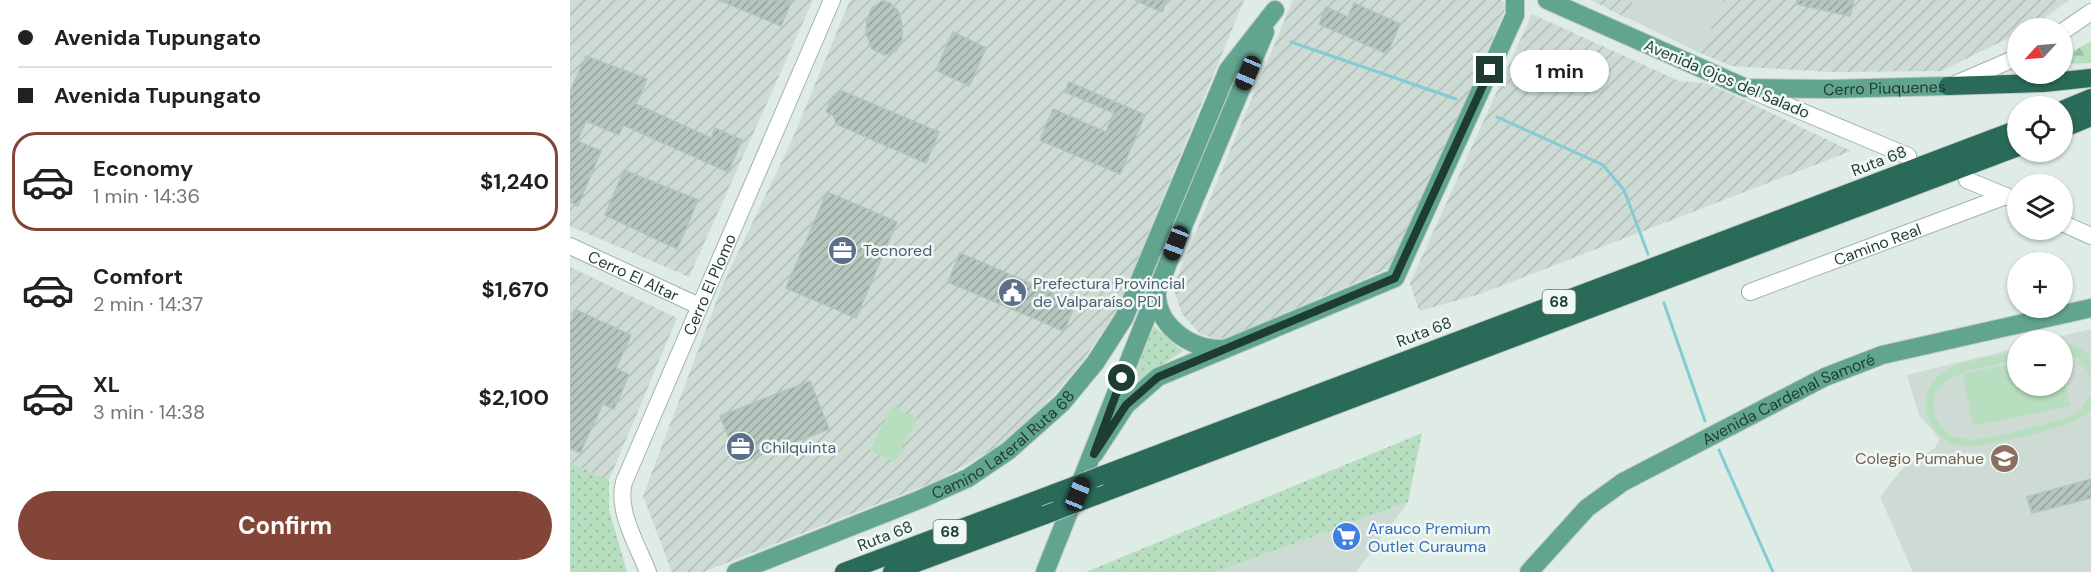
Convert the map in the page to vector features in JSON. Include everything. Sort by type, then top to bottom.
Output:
[{"type":"highway","points":[[1948,86],[2043,83],[2091,78]]},
{"type":"highway","points":[[2073,106],[2091,98]]},
{"type":"highway","points":[[2073,124],[2091,117]]},
{"type":"highway","name":"Ruta 68","points":[[844,572],[2007,133]]},
{"type":"highway","name":"68","points":[[892,572],[2007,151]]},
{"type":"highway","points":[[908,572],[927,559]]},
{"type":"main road","points":[[1094,454],[1119,414],[1141,389],[1158,377],[1395,278],[1515,15],[1515,0]]},
{"type":"main road","name":"Avenida Ojos del Salado","points":[[1547,0],[1746,88]]},
{"type":"main road","points":[[1046,572],[1157,289],[1277,5]]},
{"type":"main road","name":"Camino Lateral Ruta 68","points":[[736,572],[877,517],[968,478],[1027,436],[1079,383],[1110,340],[1135,294],[1228,70],[1277,5]]},
{"type":"main road","name":"Cerro Piuquenes","points":[[1746,88],[1831,89],[1948,86]]},
{"type":"main road","points":[[1157,289],[1162,313],[1178,334],[1204,347],[1223,349]]},
{"type":"main road","name":"Avenida Cardenal Samoré","points":[[1529,572],[1587,508],[1623,482],[1826,377],[1882,355],[2091,308]]},
{"type":"street","name":"Cerro El Plomo","points":[[648,572],[624,510],[623,488],[832,0]]},
{"type":"street","points":[[2073,24],[2091,12]]},
{"type":"street","name":"Cerro Piuquenes","points":[[1948,86],[2007,62]]},
{"type":"street","name":"Avenida Ojos del Salado","points":[[1746,88],[1908,156]]},
{"type":"street","points":[[1967,180],[2007,197]]},
{"type":"street","name":"Camino Real","points":[[1750,292],[2007,201]]},
{"type":"street","points":[[2073,228],[2091,236]]},
{"type":"street","name":"Cerro El Altar","points":[[570,246],[699,306]]},
{"type":"shaded area","points":[[570,0],[813,0],[689,277],[570,226]]},
{"type":"shaded area","points":[[850,0],[1244,0],[1116,312],[1079,366],[1025,425],[992,450],[939,480],[703,572],[672,572],[643,496],[723,284],[792,140]]},
{"type":"shaded area","points":[[1293,0],[1501,0],[1507,5],[1394,266],[1227,338],[1218,339],[1200,334],[1182,314],[1173,287]]},
{"type":"shaded area","points":[[1591,0],[1724,0],[1700,53]]},
{"type":"shaded area","points":[[1591,0],[1633,0],[1626,18]]},
{"type":"shaded area","points":[[1724,0],[2069,0],[2045,18],[2007,18],[2007,39],[1941,71],[1830,72],[1732,66],[1700,53]]},
{"type":"shaded area","points":[[1532,14],[1679,81],[1704,83],[1725,91],[1851,151],[1480,294],[1419,311],[1410,283]]},
{"type":"shaded area","points":[[570,267],[677,318],[609,480],[570,463]]},
{"type":"shaded area","name":"Colegio Pumahue","points":[[2091,329],[2091,572],[1913,572],[1880,497],[1903,468],[1935,448],[1940,439],[1919,415],[1907,375],[2007,350],[2007,396],[2073,396],[2073,333]]},
{"type":"shaded area","name":"Arauco Premium Outlet Curauma","points":[[1408,502],[1356,572],[1216,572]]},
{"type":"green space","points":[[2091,41],[2091,63],[2073,64],[2073,51]]},
{"type":"green space","points":[[1154,326],[1183,351],[1129,386]]},
{"type":"green space","points":[[2073,346],[2089,356],[2091,377],[2079,358],[2073,356]]},
{"type":"green space","points":[[2007,354],[2007,362],[1960,374],[1946,381],[1937,390],[1933,402],[1936,417],[1946,432],[1958,438],[1973,439],[2014,432],[2066,418],[2079,412],[2091,394],[2091,410],[2068,424],[2028,435],[1978,445],[1965,446],[1952,443],[1939,434],[1928,417],[1926,399],[1931,385],[1954,367]]},
{"type":"green space","points":[[2007,365],[2007,396],[2068,396],[2070,406],[1973,426],[1963,374]]},
{"type":"green space","points":[[892,405],[917,418],[895,463],[870,450]]},
{"type":"green space","points":[[1422,433],[1408,502],[1216,572],[1086,572]]},
{"type":"green space","points":[[570,463],[609,480],[609,510],[627,572],[570,572]]},
{"type":"building","points":[[719,0],[792,0],[781,26]]},
{"type":"building","points":[[1135,0],[1167,0],[1162,12]]},
{"type":"building","points":[[1797,0],[1854,0],[1850,16],[1796,4]]},
{"type":"building","points":[[882,1],[890,3],[898,11],[902,24],[902,40],[896,51],[885,55],[872,49],[866,33],[867,20],[872,8]]},
{"type":"building","points":[[1354,3],[1400,24],[1387,54],[1319,24],[1326,7],[1348,17]]},
{"type":"building","points":[[953,32],[986,48],[969,86],[936,70]]},
{"type":"building","points":[[586,56],[647,79],[636,104],[711,138],[715,128],[742,140],[728,172],[623,125],[619,135],[586,121],[577,141],[601,151],[578,206],[570,202],[570,92]]},
{"type":"building","points":[[1069,82],[1145,115],[1120,174],[1040,140],[1053,109],[1106,132],[1114,113],[1065,92]]},
{"type":"building","points":[[842,91],[939,132],[926,163],[836,124],[834,116],[826,112],[833,96]]},
{"type":"building","points":[[624,170],[698,200],[677,249],[605,215]]},
{"type":"building","points":[[827,192],[897,222],[856,318],[786,288]]},
{"type":"building","name":"Prefectura Provincial de Valparaíso PDI","points":[[960,253],[1076,303],[1064,331],[948,282]]},
{"type":"building","points":[[576,310],[631,335],[616,368],[629,375],[614,409],[603,404],[580,453],[570,448],[570,323]]},
{"type":"building","points":[[810,381],[829,429],[739,464],[720,416]]},
{"type":"building","points":[[2091,479],[2091,498],[2032,513],[2027,497]]},
{"type":"waterway","points":[[1291,42],[1456,99]]},
{"type":"waterway","points":[[1497,117],[1603,165],[1624,190],[1648,254]]},
{"type":"waterway","points":[[1664,303],[1705,421]]},
{"type":"waterway","points":[[1719,450],[1773,572]]},
{"type":"place","name":"Tecnored","points":[[842,250]]},
{"type":"place","name":"Prefectura Provincial de Valparaíso PDI","points":[[1012,292]]},
{"type":"place","name":"Chilquinta","points":[[740,447]]},
{"type":"place","name":"Colegio Pumahue","points":[[2005,458]]},
{"type":"place","name":"Arauco Premium Outlet Curauma","points":[[1347,537]]},
{"type":"route","points":[[1122,378],[1094,454],[1126,405],[1141,389],[1158,377],[1395,278],[1490,70]]}]
